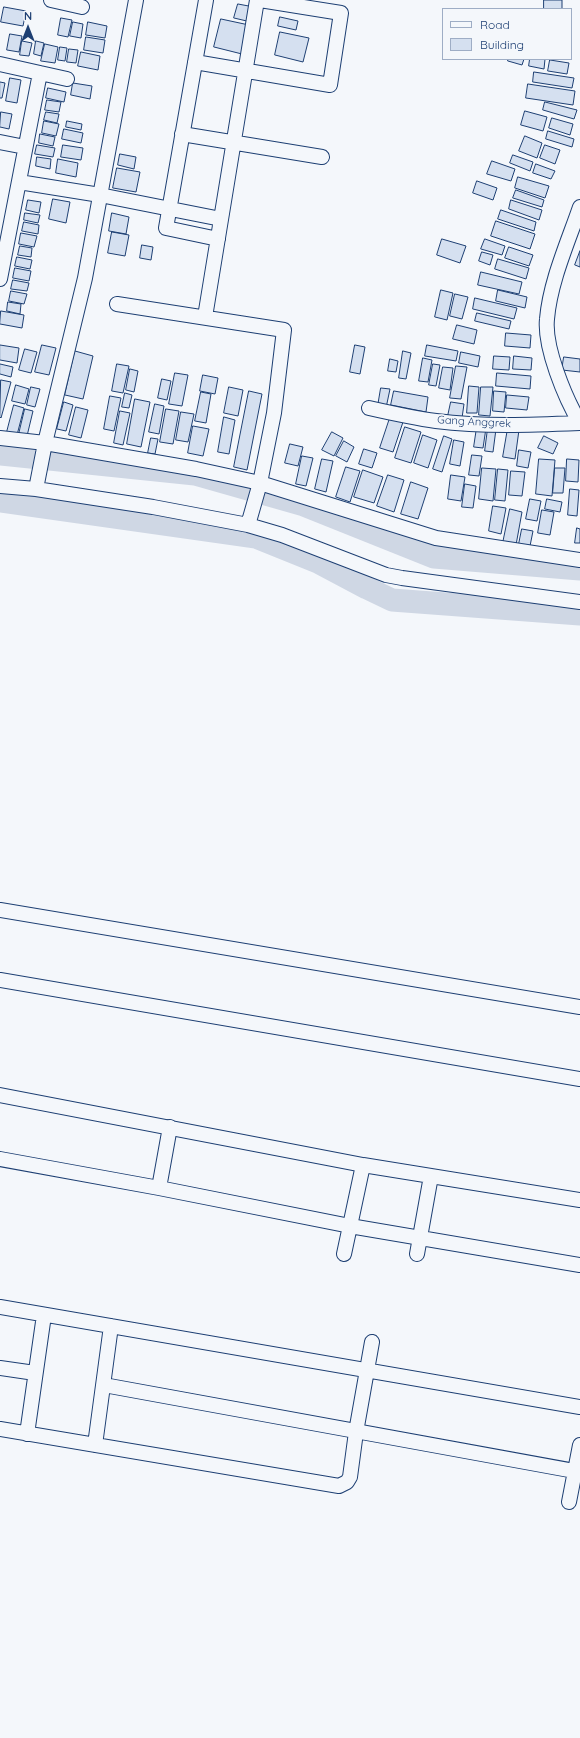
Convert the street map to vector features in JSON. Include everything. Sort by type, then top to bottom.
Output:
[{"type":"street","points":[[49,0],[82,7]]},
{"type":"street","points":[[38,483],[45,446],[85,278],[136,0]]},
{"type":"street","points":[[206,0],[166,228],[218,239]]},
{"type":"street","points":[[195,62],[245,71],[330,85],[341,13],[258,0],[245,71],[205,317]]},
{"type":"street","points":[[0,64],[67,79]]},
{"type":"street","points":[[0,279],[6,214],[18,182],[40,72]]},
{"type":"street","points":[[182,134],[322,157]]},
{"type":"street","points":[[0,142],[25,147]]},
{"type":"street","points":[[18,182],[100,195],[221,219]]},
{"type":"street","points":[[580,207],[553,288],[546,320],[547,336],[551,356],[573,411],[580,423]]},
{"type":"street","points":[[117,304],[284,330],[274,413],[259,487],[248,525]]},
{"type":"street","name":"Gang Anggrek","points":[[369,408],[444,422],[545,425],[580,423]]},
{"type":"street","points":[[0,438],[196,469],[436,538],[580,560]]},
{"type":"street","points":[[0,486],[38,483],[248,525],[282,534],[386,575],[418,581],[580,602]]},
{"type":"street","points":[[0,910],[580,1007]]},
{"type":"street","points":[[0,980],[580,1079]]},
{"type":"street","points":[[0,1095],[363,1165],[580,1200]]},
{"type":"street","points":[[159,1188],[170,1127]]},
{"type":"street","points":[[0,1159],[159,1188],[350,1226],[580,1265]]},
{"type":"street","points":[[344,1254],[363,1165]]},
{"type":"street","points":[[416,1254],[432,1176]]},
{"type":"street","points":[[0,1307],[580,1407]]},
{"type":"street","points":[[27,1434],[34,1373],[44,1315]]},
{"type":"street","points":[[95,1445],[111,1326]]},
{"type":"street","points":[[0,1429],[339,1486],[347,1482],[350,1477],[356,1432],[372,1342]]},
{"type":"street","points":[[0,1368],[34,1373]]},
{"type":"street","points":[[104,1385],[356,1432],[578,1471]]},
{"type":"street","points":[[569,1502],[578,1471],[580,1444]]},
{"type":"building","points":[[544,0],[562,0],[562,8],[544,8]]},
{"type":"building","points":[[238,4],[254,7],[251,22],[234,18]]},
{"type":"building","points":[[4,7],[26,11],[23,26],[1,22]]},
{"type":"building","points":[[280,17],[298,21],[296,30],[278,26]]},
{"type":"building","points":[[61,18],[72,20],[68,37],[58,35]]},
{"type":"building","points":[[221,19],[249,25],[242,54],[214,47]]},
{"type":"building","points":[[73,22],[83,24],[81,38],[70,36]]},
{"type":"building","points":[[88,22],[107,26],[105,38],[86,35]]},
{"type":"building","points":[[280,32],[309,38],[303,62],[275,55]]},
{"type":"building","points":[[10,34],[22,36],[19,52],[7,50]]},
{"type":"building","points":[[86,37],[105,40],[103,53],[84,50]]},
{"type":"building","points":[[22,41],[32,43],[29,56],[20,55]]},
{"type":"building","points":[[36,41],[44,43],[41,56],[34,54]]},
{"type":"building","points":[[45,44],[58,47],[55,63],[41,61]]},
{"type":"building","points":[[60,47],[67,48],[65,61],[58,60]]},
{"type":"building","points":[[69,49],[78,50],[76,63],[67,62]]},
{"type":"building","points":[[81,52],[100,56],[98,70],[78,66]]},
{"type":"building","points":[[508,60],[524,60],[522,65]]},
{"type":"building","points":[[530,60],[545,60],[544,69],[529,66]]},
{"type":"building","points":[[550,60],[569,63],[567,74],[548,71]]},
{"type":"building","points":[[534,72],[574,78],[572,88],[533,82]]},
{"type":"building","points":[[10,78],[21,80],[17,103],[6,101]]},
{"type":"building","points":[[0,82],[5,83],[2,98],[0,98]]},
{"type":"building","points":[[73,83],[92,86],[90,99],[71,95]]},
{"type":"building","points":[[528,84],[575,91],[573,105],[526,98]]},
{"type":"building","points":[[48,88],[66,92],[64,102],[46,98]]},
{"type":"building","points":[[47,100],[61,102],[59,112],[45,110]]},
{"type":"building","points":[[545,102],[577,110],[574,119],[543,110]]},
{"type":"building","points":[[525,111],[547,117],[543,131],[521,125]]},
{"type":"building","points":[[1,112],[12,114],[9,129],[0,127]]},
{"type":"building","points":[[46,112],[59,114],[57,123],[44,120]]},
{"type":"building","points":[[552,118],[573,124],[570,135],[549,128]]},
{"type":"building","points":[[44,121],[59,124],[56,136],[42,133]]},
{"type":"building","points":[[67,121],[82,124],[81,130],[66,127]]},
{"type":"building","points":[[64,129],[83,133],[81,143],[62,139]]},
{"type":"building","points":[[548,131],[574,139],[572,147],[546,139]]},
{"type":"building","points":[[40,134],[55,137],[53,146],[39,143]]},
{"type":"building","points":[[525,136],[542,143],[537,158],[519,151]]},
{"type":"building","points":[[37,145],[55,148],[53,157],[35,154]]},
{"type":"building","points":[[63,145],[83,148],[81,160],[61,157]]},
{"type":"building","points":[[545,145],[560,150],[555,164],[540,158]]},
{"type":"building","points":[[120,154],[136,157],[134,169],[118,165]]},
{"type":"building","points":[[513,155],[533,162],[530,171],[510,163]]},
{"type":"building","points":[[37,157],[51,159],[50,169],[36,166]]},
{"type":"building","points":[[58,159],[78,163],[76,177],[56,173]]},
{"type":"building","points":[[492,161],[515,169],[511,181],[487,174]]},
{"type":"building","points":[[536,164],[555,171],[551,179],[533,173]]},
{"type":"building","points":[[117,168],[140,172],[136,192],[113,188]]},
{"type":"building","points":[[518,177],[549,186],[545,198],[515,188]]},
{"type":"building","points":[[477,181],[497,188],[493,200],[473,193]]},
{"type":"building","points":[[516,190],[544,200],[542,207],[513,198]]},
{"type":"building","points":[[53,199],[70,202],[66,223],[49,219]]},
{"type":"building","points":[[28,200],[41,202],[39,213],[26,210]]},
{"type":"building","points":[[511,200],[542,210],[539,220],[509,209]]},
{"type":"building","points":[[501,210],[536,222],[534,231],[498,219]]},
{"type":"building","points":[[25,213],[40,215],[38,223],[24,220]]},
{"type":"building","points":[[112,213],[129,217],[126,234],[109,231]]},
{"type":"building","points":[[496,221],[535,234],[530,249],[491,236]]},
{"type":"building","points":[[24,222],[39,225],[38,234],[22,231]]},
{"type":"building","points":[[112,232],[129,235],[125,256],[108,253]]},
{"type":"building","points":[[21,233],[37,236],[34,247],[19,244]]},
{"type":"building","points":[[442,239],[466,246],[460,263],[437,255]]},
{"type":"building","points":[[485,239],[505,246],[502,255],[481,249]]},
{"type":"building","points":[[142,245],[153,247],[151,260],[140,258]]},
{"type":"building","points":[[20,246],[32,248],[31,257],[18,255]]},
{"type":"building","points":[[509,247],[533,255],[529,266],[505,258]]},
{"type":"building","points":[[580,251],[580,267],[575,265]]},
{"type":"building","points":[[482,252],[493,255],[490,265],[479,261]]},
{"type":"building","points":[[17,257],[32,260],[30,269],[15,266]]},
{"type":"building","points":[[498,259],[529,268],[526,279],[495,269]]},
{"type":"building","points":[[15,268],[31,271],[29,281],[13,278]]},
{"type":"building","points":[[481,272],[522,282],[519,294],[478,285]]},
{"type":"building","points":[[13,280],[29,283],[27,291],[11,289]]},
{"type":"building","points":[[441,290],[453,293],[447,320],[435,317]]},
{"type":"building","points":[[498,290],[527,297],[525,308],[496,301]]},
{"type":"building","points":[[11,291],[27,294],[24,304],[9,301]]},
{"type":"building","points":[[455,294],[468,297],[462,319],[450,316]]},
{"type":"building","points":[[475,298],[517,308],[514,319],[473,309]]},
{"type":"building","points":[[8,302],[21,304],[20,314],[7,311]]},
{"type":"building","points":[[1,311],[24,315],[22,328],[0,324]]},
{"type":"building","points":[[477,313],[511,321],[509,329],[475,321]]},
{"type":"building","points":[[457,325],[477,330],[474,344],[453,339]]},
{"type":"building","points":[[506,333],[531,335],[530,348],[505,346]]},
{"type":"building","points":[[0,345],[19,348],[17,363],[0,360]]},
{"type":"building","points":[[42,345],[56,348],[49,375],[35,372]]},
{"type":"building","points":[[355,345],[365,347],[360,374],[350,372]]},
{"type":"building","points":[[427,345],[458,351],[456,361],[425,356]]},
{"type":"building","points":[[25,349],[37,352],[31,373],[19,370]]},
{"type":"building","points":[[75,351],[93,356],[83,399],[65,395]]},
{"type":"building","points":[[403,351],[411,353],[406,379],[399,378]]},
{"type":"building","points":[[461,352],[480,356],[478,367],[459,363]]},
{"type":"building","points":[[494,356],[510,357],[509,370],[493,369]]},
{"type":"building","points":[[514,356],[532,358],[531,370],[513,369]]},
{"type":"building","points":[[564,357],[580,359],[580,372],[562,370]]},
{"type":"building","points":[[423,358],[432,360],[428,382],[419,381]]},
{"type":"building","points":[[390,359],[398,361],[396,372],[388,371]]},
{"type":"building","points":[[0,364],[13,367],[11,377],[0,374]]},
{"type":"building","points":[[117,364],[129,366],[123,393],[112,391]]},
{"type":"building","points":[[433,364],[440,365],[436,386],[429,385]]},
{"type":"building","points":[[456,366],[467,367],[461,399],[450,398]]},
{"type":"building","points":[[443,367],[453,368],[450,390],[439,388]]},
{"type":"building","points":[[130,369],[138,371],[134,392],[126,390]]},
{"type":"building","points":[[175,373],[188,375],[182,406],[169,404]]},
{"type":"building","points":[[497,373],[531,376],[530,389],[496,386]]},
{"type":"building","points":[[203,375],[218,378],[215,394],[200,391]]},
{"type":"building","points":[[162,379],[171,381],[167,400],[158,398]]},
{"type":"building","points":[[1,380],[11,382],[1,418],[0,417]]},
{"type":"building","points":[[16,385],[29,389],[25,404],[12,401]]},
{"type":"building","points":[[469,386],[479,387],[477,413],[467,413]]},
{"type":"building","points":[[31,387],[40,389],[35,407],[27,405]]},
{"type":"building","points":[[229,387],[243,390],[238,416],[224,413]]},
{"type":"building","points":[[481,387],[493,387],[490,416],[479,415]]},
{"type":"building","points":[[381,388],[390,389],[386,408],[378,406]]},
{"type":"building","points":[[249,391],[262,394],[247,470],[234,467]]},
{"type":"building","points":[[394,391],[428,397],[426,412],[391,405]]},
{"type":"building","points":[[494,391],[506,392],[504,412],[493,411]]},
{"type":"building","points":[[201,392],[211,394],[206,423],[195,421]]},
{"type":"building","points":[[125,393],[132,395],[129,408],[122,407]]},
{"type":"building","points":[[507,395],[529,397],[527,410],[506,408]]},
{"type":"building","points":[[110,396],[121,398],[114,431],[104,429]]},
{"type":"building","points":[[135,399],[150,402],[141,447],[127,444]]},
{"type":"building","points":[[64,402],[73,405],[66,431],[57,429]]},
{"type":"building","points":[[451,402],[464,404],[462,418],[448,416]]},
{"type":"building","points":[[155,404],[164,406],[159,434],[149,432]]},
{"type":"building","points":[[14,405],[24,408],[17,435],[7,432]]},
{"type":"building","points":[[76,407],[88,410],[81,438],[69,435]]},
{"type":"building","points":[[25,409],[33,411],[27,436],[19,434]]},
{"type":"building","points":[[166,409],[179,411],[173,444],[160,442]]},
{"type":"building","points":[[120,411],[130,413],[123,445],[114,443]]},
{"type":"building","points":[[181,412],[194,414],[188,442],[176,440]]},
{"type":"building","points":[[224,417],[235,420],[229,454],[218,452]]},
{"type":"building","points":[[390,418],[403,422],[393,452],[380,448]]},
{"type":"building","points":[[193,426],[209,429],[203,456],[188,453]]},
{"type":"building","points":[[405,427],[421,432],[411,463],[395,458]]},
{"type":"building","points":[[477,427],[486,428],[483,448],[474,447]]},
{"type":"building","points":[[488,428],[496,429],[493,452],[485,451]]},
{"type":"building","points":[[508,428],[519,430],[515,459],[503,457]]},
{"type":"building","points":[[332,432],[343,438],[334,456],[322,450]]},
{"type":"building","points":[[423,435],[437,440],[428,468],[414,463]]},
{"type":"building","points":[[444,436],[452,439],[442,472],[433,469]]},
{"type":"building","points":[[544,436],[558,443],[553,454],[538,448]]},
{"type":"building","points":[[151,438],[158,439],[155,454],[148,453]]},
{"type":"building","points":[[454,440],[464,442],[460,466],[450,464]]},
{"type":"building","points":[[344,441],[354,447],[347,462],[336,456]]},
{"type":"building","points":[[290,444],[303,447],[298,466],[285,463]]},
{"type":"building","points":[[364,449],[377,453],[372,468],[359,464]]},
{"type":"building","points":[[519,450],[531,452],[528,468],[517,466]]},
{"type":"building","points":[[472,455],[482,456],[479,476],[469,475]]},
{"type":"building","points":[[302,456],[313,458],[306,486],[296,484]]},
{"type":"building","points":[[322,459],[333,461],[326,492],[315,489]]},
{"type":"building","points":[[539,459],[555,460],[552,496],[536,494]]},
{"type":"building","points":[[567,459],[579,460],[578,482],[566,481]]},
{"type":"building","points":[[346,467],[360,471],[350,502],[336,497]]},
{"type":"building","points":[[482,468],[496,469],[493,501],[479,499]]},
{"type":"building","points":[[555,468],[565,468],[563,493],[553,493]]},
{"type":"building","points":[[498,469],[508,470],[505,501],[495,500]]},
{"type":"building","points":[[363,470],[383,477],[374,503],[354,497]]},
{"type":"building","points":[[511,471],[525,472],[522,496],[509,495]]},
{"type":"building","points":[[388,475],[404,480],[394,512],[377,506]]},
{"type":"building","points":[[451,475],[465,477],[461,501],[448,499]]},
{"type":"building","points":[[411,482],[428,488],[418,519],[401,514]]},
{"type":"building","points":[[465,484],[476,486],[473,508],[462,507]]},
{"type":"building","points":[[570,489],[579,490],[577,516],[568,515]]},
{"type":"building","points":[[530,499],[541,501],[537,521],[526,519]]},
{"type":"building","points":[[547,499],[562,502],[560,512],[545,509]]},
{"type":"building","points":[[493,506],[506,508],[501,534],[489,531]]},
{"type":"building","points":[[510,509],[522,512],[516,545],[503,543]]},
{"type":"building","points":[[542,510],[554,512],[550,535],[538,533]]},
{"type":"building","points":[[577,528],[580,529],[580,543],[575,543]]},
{"type":"building","points":[[522,529],[533,531],[530,546],[519,544]]},
{"type":"waterway","points":[[0,454],[195,474],[304,505],[434,557],[580,569]]},
{"type":"waterway","points":[[0,501],[256,537],[318,562],[392,600],[580,614]]}]
